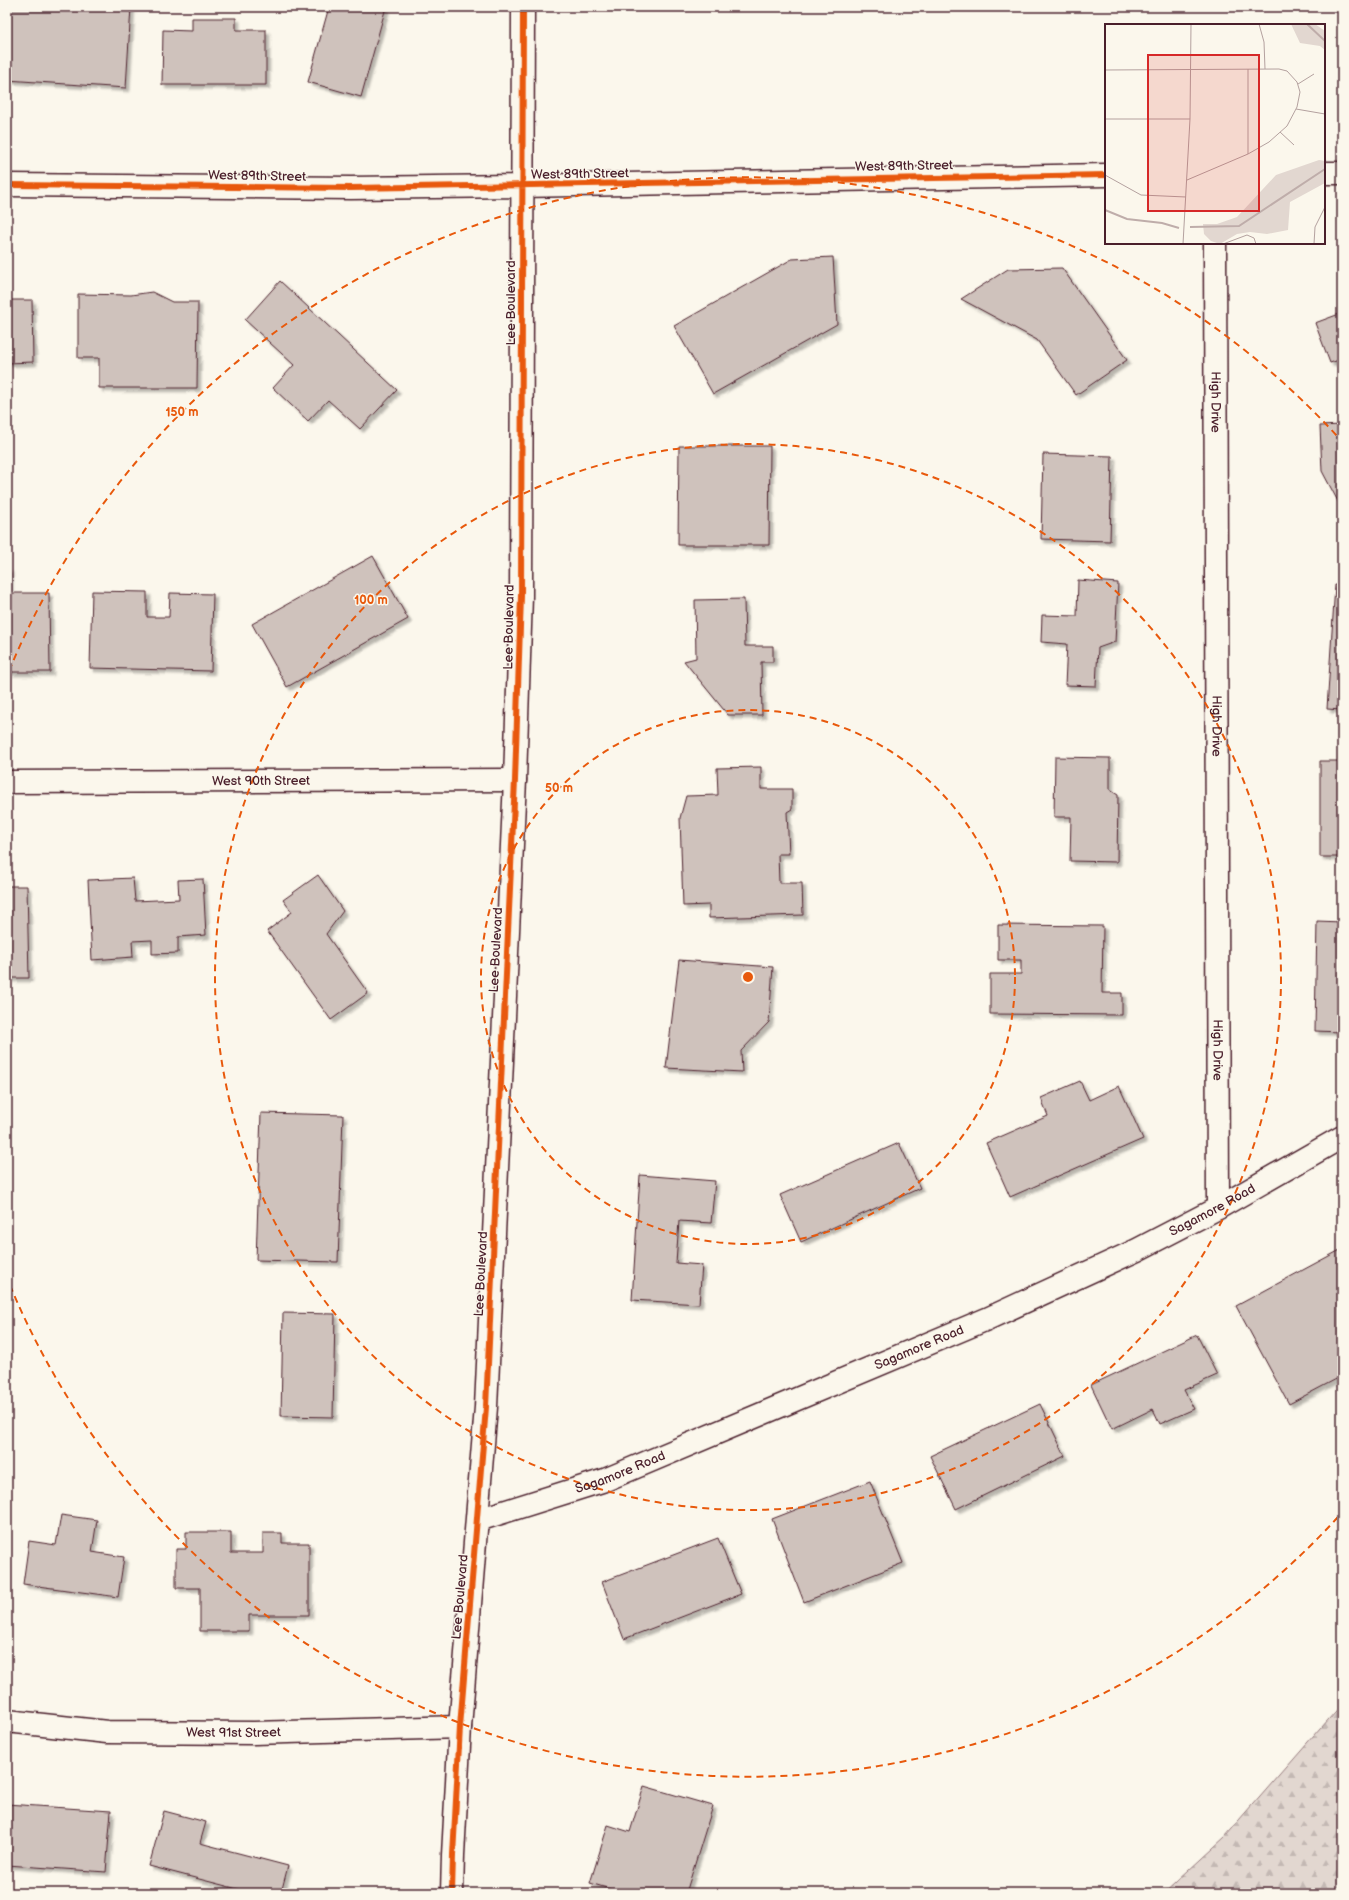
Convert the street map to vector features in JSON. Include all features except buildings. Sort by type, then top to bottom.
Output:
[{"type":"street","name":"Lee Boulevard","points":[[452,1893],[460,1727],[486,1407],[516,780],[521,596],[523,7]]},
{"type":"street","points":[[1325,173],[1342,173]]},
{"type":"street","name":"West 89th Street","points":[[7,185],[351,188],[1105,175]]},
{"type":"street","name":"High Drive","points":[[1215,244],[1218,1208]]},
{"type":"street","name":"West 90th Street","points":[[7,782],[516,780]]},
{"type":"street","name":"Sagamore Road","points":[[478,1520],[612,1476],[987,1318],[1137,1250],[1218,1208],[1342,1137]]},
{"type":"street","name":"West 91st Street","points":[[7,1721],[107,1732],[254,1733],[460,1727]]},
{"type":"green space","points":[[1342,1703],[1342,1893],[1164,1893],[1225,1837]]},
{"type":"cycle path","points":[[452,1893],[460,1727],[486,1407],[515,780],[521,596],[523,7]]},
{"type":"cycle path","points":[[7,185],[351,188],[1105,175]]}]
